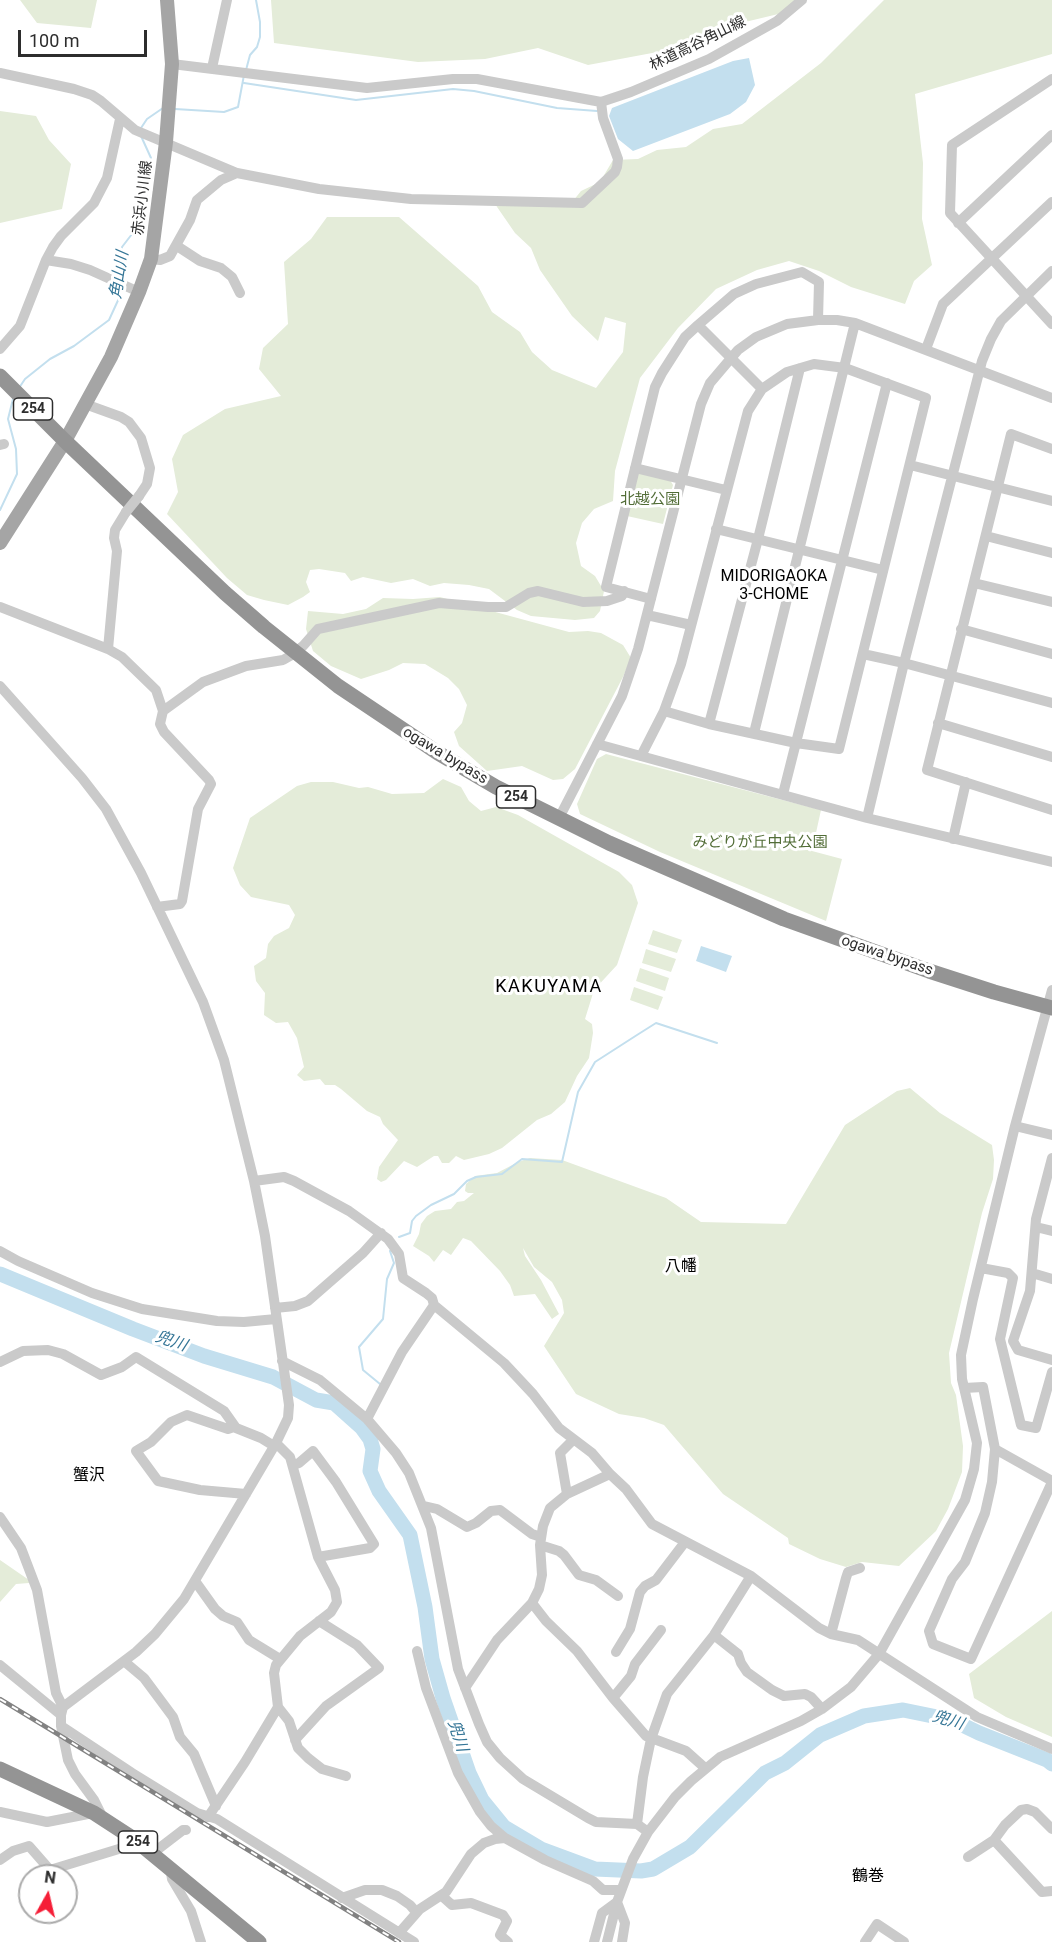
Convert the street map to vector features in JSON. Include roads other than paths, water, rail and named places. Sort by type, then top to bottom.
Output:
[{"type":"highway","name":"ogawa bypass","points":[[0,376],[65,441],[225,592],[338,686],[438,753],[496,787],[559,818],[672,872],[784,919],[929,971],[1050,1008]]},
{"type":"highway","name":"254","points":[[0,1769],[98,1816],[134,1839],[259,1942]]},
{"type":"main road","name":"赤浜小川線","points":[[0,543],[65,441],[111,357],[140,292],[151,259],[166,142],[172,64],[167,0]]},
{"type":"street","points":[[212,68],[227,0]]},
{"type":"street","name":"林道高谷角山線","points":[[601,102],[631,92],[709,59],[777,21],[802,0]]},
{"type":"street","points":[[0,73],[92,95],[135,130],[237,173],[319,189],[411,199],[582,203],[615,172],[617,167],[618,159],[603,118],[601,102],[477,79],[453,79],[367,88],[172,64]]},
{"type":"street","points":[[1052,79],[952,145],[950,213],[1052,324]]},
{"type":"street","points":[[0,349],[20,326],[46,260],[61,236],[94,203],[107,178],[120,119]]},
{"type":"street","points":[[958,223],[1052,135]]},
{"type":"street","points":[[151,259],[166,259],[177,246],[197,201],[221,180],[237,173]]},
{"type":"street","points":[[926,349],[943,304],[1052,202]]},
{"type":"street","points":[[177,246],[200,261],[221,268],[232,277],[240,293]]},
{"type":"street","points":[[46,260],[71,264],[140,292]]},
{"type":"street","points":[[867,818],[979,370],[990,339],[1001,321],[1052,271]]},
{"type":"street","points":[[651,599],[606,587],[654,387],[685,337],[734,294],[756,284],[802,272],[819,282],[818,320]]},
{"type":"street","points":[[559,818],[622,696],[638,649],[701,404],[710,383],[731,357],[756,337],[795,322],[818,320],[855,323],[1052,398]]},
{"type":"street","points":[[754,733],[855,323]]},
{"type":"street","points":[[698,325],[762,389]]},
{"type":"street","points":[[0,339],[14,326],[20,326]]},
{"type":"street","points":[[641,756],[664,711],[681,664],[748,411],[762,389],[787,372],[814,364],[845,368],[926,398],[838,749],[796,743],[664,711]]},
{"type":"street","points":[[710,724],[800,368]]},
{"type":"street","points":[[783,794],[887,383]]},
{"type":"street","points":[[85,404],[129,422],[141,438],[150,468],[147,484],[119,522],[114,538],[117,551],[108,649]]},
{"type":"street","points":[[1052,449],[1011,434],[927,770],[1052,810]]},
{"type":"street","points":[[910,465],[1052,501]]},
{"type":"street","points":[[635,468],[726,490]]},
{"type":"street","points":[[717,529],[883,570]]},
{"type":"street","points":[[986,536],[1052,552]]},
{"type":"street","points":[[974,583],[1052,602]]},
{"type":"street","points":[[163,711],[203,682],[246,666],[283,660],[295,652],[318,629],[439,603],[506,607],[529,592],[538,591],[583,603],[607,601],[622,596],[624,591]]},
{"type":"street","points":[[0,607],[108,649],[122,657],[156,690],[163,711],[160,724],[164,732],[211,783],[198,809],[182,901],[180,904],[157,907]]},
{"type":"street","points":[[647,615],[691,625]]},
{"type":"street","points":[[961,629],[1052,654]]},
{"type":"street","points":[[862,654],[1052,703]]},
{"type":"street","points":[[0,686],[82,778],[106,809],[195,982],[220,1045],[254,1181],[266,1236],[275,1314],[290,1405],[288,1418],[275,1444],[195,1581],[170,1616],[147,1642],[62,1716]]},
{"type":"street","points":[[938,723],[1052,757]]},
{"type":"street","points":[[597,744],[867,818],[1052,862]]},
{"type":"street","points":[[953,839],[966,782]]},
{"type":"street","points":[[607,1942],[625,1879],[647,1834],[675,1797],[705,1768],[740,1747],[801,1721],[822,1709],[851,1687],[879,1654],[965,1500],[974,1469],[977,1443],[964,1388],[961,1355],[1015,1126],[1050,1008],[1052,990]]},
{"type":"street","points":[[1015,1126],[1052,1136]]},
{"type":"street","points":[[1052,1158],[1049,1182],[1036,1219],[1032,1273],[1027,1302],[1013,1341],[1018,1350],[1052,1360]]},
{"type":"street","points":[[254,1181],[284,1177],[294,1181],[349,1210],[381,1233],[396,1246],[403,1278],[432,1298],[434,1305],[504,1363],[533,1394],[559,1428],[592,1453],[626,1489],[652,1524],[751,1576],[819,1628],[831,1634],[858,1640],[977,1717],[1052,1749]]},
{"type":"street","points":[[1036,1227],[1052,1231]]},
{"type":"street","points":[[0,1251],[92,1293],[142,1309],[217,1321],[243,1322],[275,1314],[308,1301],[363,1253],[381,1233]]},
{"type":"street","points":[[981,1268],[1008,1274],[1013,1278],[1000,1339],[1021,1425],[1036,1428],[1052,1372]]},
{"type":"street","points":[[1032,1273],[1052,1278]]},
{"type":"street","points":[[368,1419],[402,1352],[434,1305]]},
{"type":"street","points":[[0,1362],[15,1353],[48,1350],[70,1357],[101,1375],[122,1367],[136,1357],[224,1411],[234,1427],[286,1451],[293,1465],[318,1557],[335,1590],[337,1602],[331,1612],[300,1636],[276,1665],[274,1673],[278,1707],[289,1721],[298,1748],[322,1769],[346,1776]]},
{"type":"street","points":[[282,1360],[320,1380],[368,1419],[409,1473],[424,1506],[435,1545],[451,1639],[465,1688],[487,1742],[500,1758],[523,1779],[596,1822],[637,1824],[647,1834]]},
{"type":"street","points":[[964,1388],[983,1387],[995,1449],[992,1482],[985,1513],[965,1562],[952,1579],[929,1631],[933,1644],[971,1659],[1052,1482],[995,1449]]},
{"type":"street","points":[[234,1427],[228,1429],[187,1415],[171,1422],[151,1442],[136,1451],[158,1481],[200,1490],[246,1494]]},
{"type":"street","points":[[567,1494],[560,1453],[573,1440]]},
{"type":"street","points":[[293,1465],[299,1463],[313,1450],[336,1482],[374,1544],[370,1548],[318,1557]]},
{"type":"street","points":[[465,1688],[503,1632],[532,1603],[539,1589],[542,1575],[540,1541],[547,1514],[554,1504],[567,1494],[610,1474]]},
{"type":"street","points":[[424,1506],[437,1509],[467,1527],[491,1511],[500,1510],[540,1541],[564,1555],[579,1575],[604,1584],[618,1596]]},
{"type":"street","points":[[0,1516],[21,1548],[37,1590],[72,1768],[94,1800],[98,1816],[47,1822],[0,1812]]},
{"type":"street","points":[[616,1652],[630,1629],[640,1592],[656,1580],[685,1542]]},
{"type":"street","points":[[831,1634],[848,1572],[860,1568]]},
{"type":"street","points":[[637,1824],[651,1739],[667,1694],[714,1635],[751,1576]]},
{"type":"street","points":[[195,1581],[216,1609],[237,1622],[249,1640],[280,1659]]},
{"type":"street","points":[[532,1603],[546,1621],[577,1651],[612,1698],[646,1736],[686,1751],[705,1768]]},
{"type":"street","points":[[295,1740],[326,1706],[379,1668],[357,1645],[320,1621]]},
{"type":"street","points":[[612,1698],[632,1676],[633,1668],[661,1630]]},
{"type":"street","points":[[714,1635],[738,1654],[747,1672],[772,1690],[783,1696],[805,1694],[822,1709]]},
{"type":"street","points":[[417,1651],[429,1697],[458,1773],[480,1812],[491,1826],[505,1838],[553,1864],[593,1881],[603,1890],[621,1890]]},
{"type":"street","points":[[125,1662],[144,1678],[173,1717],[180,1737],[194,1754],[216,1806]]},
{"type":"street","points":[[0,1665],[132,1773],[208,1818],[217,1819],[414,1942]]},
{"type":"street","points":[[208,1818],[278,1707]]},
{"type":"street","points":[[968,1857],[994,1840],[1005,1825],[1021,1810],[1035,1812],[1052,1829]]},
{"type":"street","points":[[153,1853],[186,1830]]},
{"type":"street","points":[[399,1933],[416,1912],[437,1896],[442,1896],[463,1863],[478,1848],[491,1839],[505,1838]]},
{"type":"street","points":[[0,1860],[13,1851],[29,1845],[50,1870],[122,1848],[134,1839]]},
{"type":"street","points":[[994,1840],[1042,1892],[1052,1891]]},
{"type":"street","points":[[170,1867],[172,1879],[191,1911],[201,1942]]},
{"type":"street","points":[[342,1898],[365,1890],[382,1890],[397,1896],[416,1912]]},
{"type":"street","points":[[442,1896],[452,1905],[471,1903],[503,1915],[507,1921],[500,1935],[508,1942]]},
{"type":"street","points":[[594,1942],[602,1913],[617,1902]]},
{"type":"street","points":[[617,1902],[625,1923],[622,1942]]},
{"type":"street","points":[[865,1942],[876,1924],[904,1942]]},
{"type":"water","points":[[749,58],[755,85],[746,102],[730,114],[633,151],[618,139],[609,116],[612,108],[733,61]]},
{"type":"water","points":[[701,946],[732,956],[726,972],[696,961]]},
{"type":"waterway","points":[[246,70],[250,55],[257,47],[260,37],[256,0]]},
{"type":"waterway","name":"角山川","points":[[175,109],[224,112],[238,107],[244,75]]},
{"type":"waterway","points":[[244,83],[356,100],[453,89],[474,91],[557,108],[597,111]]},
{"type":"waterway","name":"角山川","points":[[141,128],[147,119],[163,108]]},
{"type":"waterway","name":"角山川","points":[[121,281],[122,247],[132,234],[143,226],[151,158],[141,136]]},
{"type":"waterway","name":"角山川","points":[[19,388],[25,379],[50,359],[74,346],[109,320],[120,296],[121,286]]},
{"type":"waterway","name":"角山川","points":[[0,510],[17,474],[16,449],[8,419],[13,399]]},
{"type":"waterway","points":[[399,1237],[410,1233],[412,1221],[416,1216],[431,1205],[454,1194],[467,1181],[476,1177],[502,1174],[522,1159],[562,1162],[578,1092],[595,1062],[656,1023],[717,1043]]},
{"type":"waterway","points":[[380,1384],[363,1370],[359,1347],[383,1319],[387,1279],[394,1263],[390,1251]]},
{"type":"waterway","name":"兜川","points":[[0,1274],[204,1356],[273,1377],[316,1400],[334,1403],[362,1428],[370,1439],[373,1449],[370,1471],[379,1491],[410,1535],[425,1607],[432,1659],[469,1773],[482,1800],[504,1827],[541,1849],[595,1869],[641,1871],[653,1869],[690,1847],[765,1773],[785,1763],[820,1735],[864,1716],[903,1710],[952,1720],[1052,1764]]},
{"type":"railway","points":[[0,1699],[399,1942]]},
{"type":"district","name":"MIDORIGAOKA 3-CHOME","points":[[774,586]]},
{"type":"district","name":"KAKUYAMA","points":[[549,987]]},
{"type":"district","name":"八幡","points":[[681,1267]]},
{"type":"district","name":"蟹沢","points":[[89,1476]]},
{"type":"district","name":"鶴巻","points":[[868,1877]]},
{"type":"park label","name":"北越公園","points":[[650,500]]},
{"type":"park label","name":"みどりが丘中央公園","points":[[760,843]]}]
